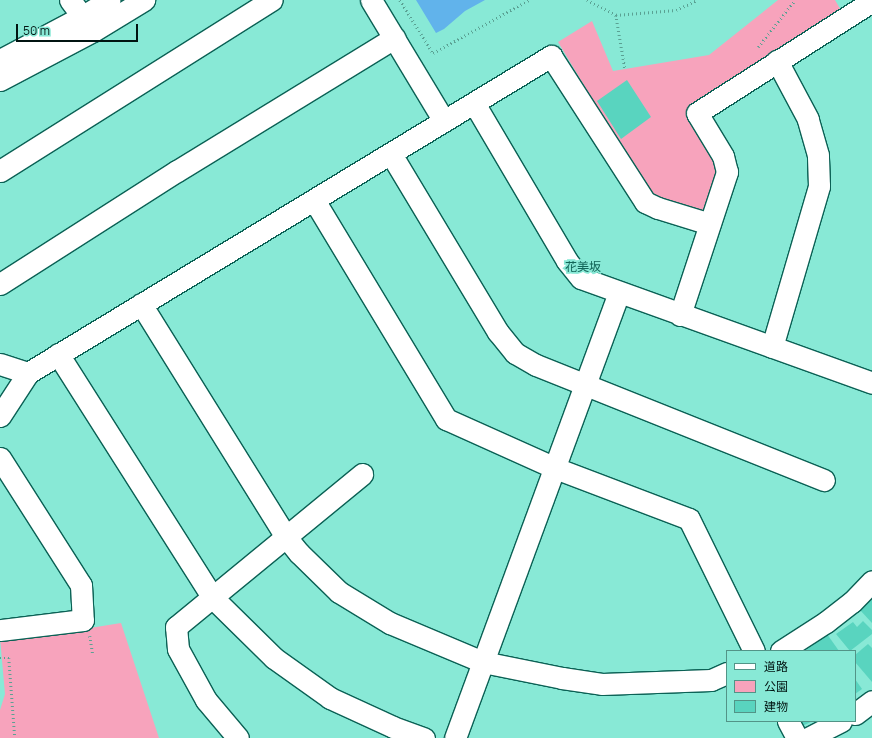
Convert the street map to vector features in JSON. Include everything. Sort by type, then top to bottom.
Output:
[{"type":"street","points":[[70,0],[88,24]]},
{"type":"street","points":[[0,80],[88,24],[110,0]]},
{"type":"street","points":[[0,60],[144,0]]},
{"type":"street","points":[[0,171],[272,0]]},
{"type":"street","points":[[371,0],[444,121]]},
{"type":"street","points":[[680,315],[727,172],[723,156],[697,112],[872,1]]},
{"type":"street","points":[[0,284],[177,170],[394,38]]},
{"type":"street","points":[[0,416],[28,373],[551,56],[645,202],[658,208],[710,224]]},
{"type":"street","points":[[772,347],[819,186],[818,155],[808,119],[777,61]]},
{"type":"street","points":[[474,103],[567,261],[581,278],[680,315],[872,382]]},
{"type":"street","points":[[391,154],[498,332],[515,354],[536,365],[824,480]]},
{"type":"street","points":[[314,200],[446,419],[555,468],[689,519],[754,650]]},
{"type":"street","points":[[455,738],[619,293]]},
{"type":"street","points":[[141,304],[286,537],[299,553],[339,592],[390,623],[484,662],[562,678],[602,684],[711,680],[726,673]]},
{"type":"street","points":[[58,354],[212,597],[274,658],[330,698],[393,727],[424,738]]},
{"type":"street","points":[[0,364],[28,373]]},
{"type":"street","points":[[0,458],[81,585],[83,620],[0,630]]},
{"type":"street","points":[[238,738],[206,700],[178,650],[176,628],[362,474]]},
{"type":"street","points":[[783,650],[826,622],[852,602],[872,581]]},
{"type":"street","points":[[856,713],[872,701]]},
{"type":"street","points":[[789,722],[797,738]]},
{"type":"street","points":[[808,738],[839,722]]},
{"type":"path","points":[[400,0],[433,53],[529,0]]},
{"type":"path","points":[[587,0],[616,14],[676,10],[697,0]]},
{"type":"path","points":[[758,47],[795,0]]},
{"type":"path","points":[[616,14],[625,69]]},
{"type":"path","points":[[85,632],[90,633],[93,654]]},
{"type":"path","points":[[0,658],[9,658],[15,738]]},
{"type":"green space","points":[[778,0],[835,0],[842,12],[687,110],[713,153],[717,169],[707,209],[701,213],[656,198],[647,191],[558,42],[592,21],[613,71],[709,55]]},
{"type":"green space","points":[[121,623],[159,738],[0,738],[0,710],[5,694],[0,638]]},
{"type":"water","points":[[416,0],[485,0],[465,11],[444,29],[436,33]]},
{"type":"building","points":[[627,80],[651,117],[621,139],[597,101]]},
{"type":"building","points":[[872,598],[872,623],[860,610]]},
{"type":"building","points":[[863,621],[872,630],[872,634],[851,650],[849,650],[836,634],[853,622],[857,627]]},
{"type":"building","points":[[827,634],[838,650],[806,650]]},
{"type":"building","points":[[868,644],[872,648],[872,682],[856,663],[856,654]]},
{"type":"building","points":[[856,680],[862,689],[856,693]]},
{"type":"building","points":[[800,722],[811,722],[802,726]]},
{"type":"district","name":"花美坂","points":[[583,267]]}]
